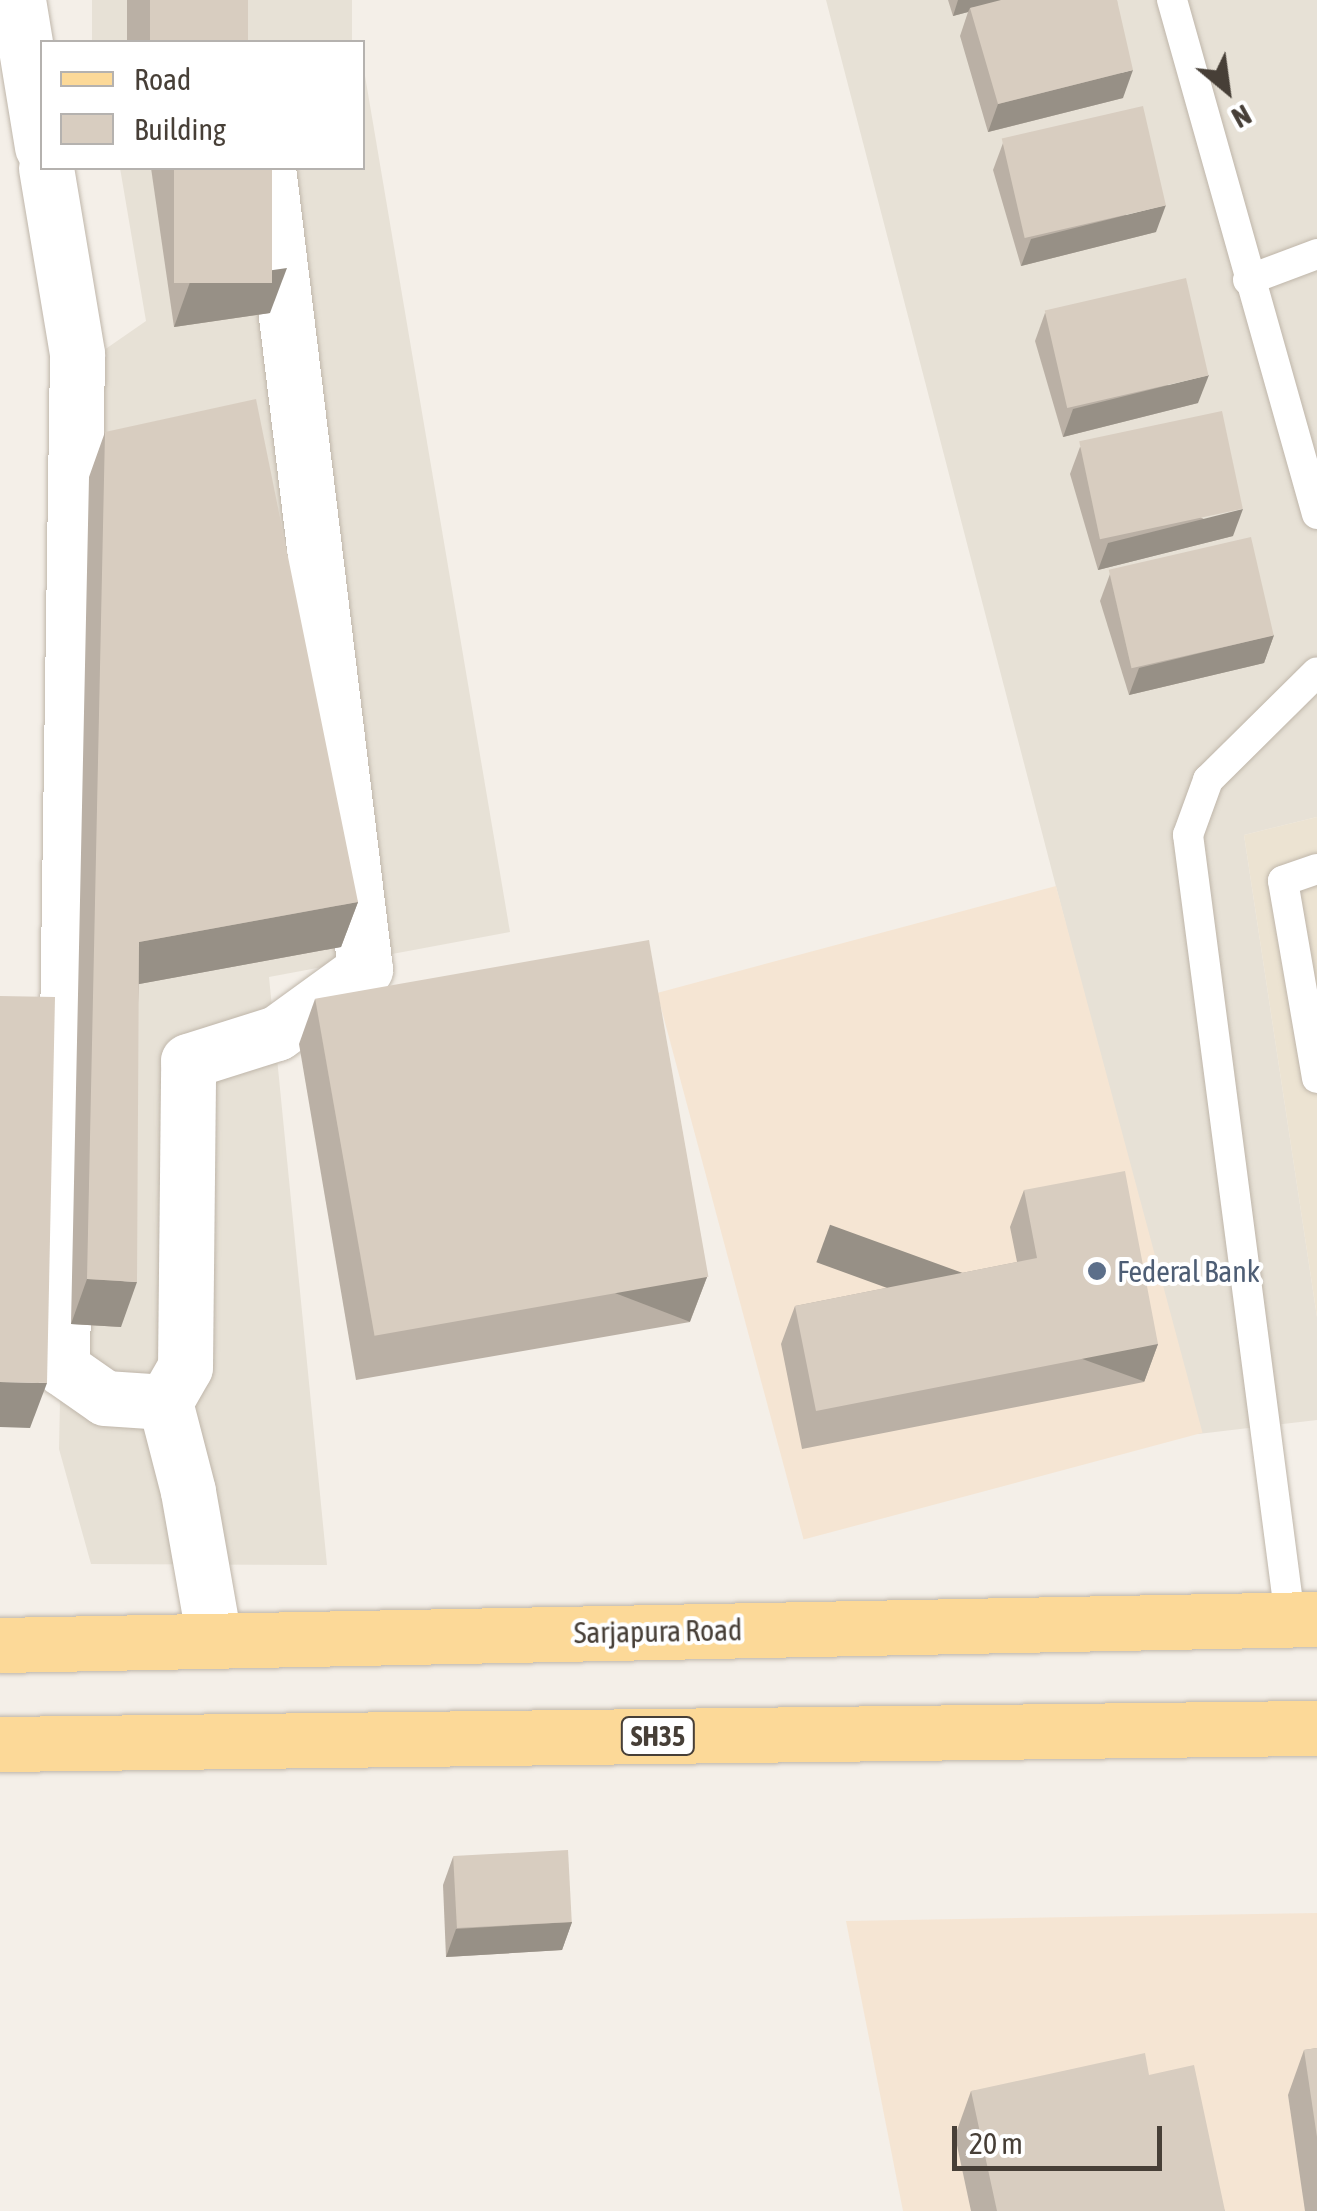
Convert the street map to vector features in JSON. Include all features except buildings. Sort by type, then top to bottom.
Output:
[{"type":"main road","name":"Sarjapura Road","points":[[0,1645],[1303,1619]]},
{"type":"main road","name":"SH35","points":[[0,1744],[1317,1728]]},
{"type":"street","points":[[18,0],[40,135]]},
{"type":"street","points":[[46,170],[76,354],[62,1368],[105,1398],[165,1402]]},
{"type":"street","points":[[214,1639],[188,1490],[165,1402],[185,1368],[188,1061],[277,1033],[365,968],[268,170]]},
{"type":"lane","points":[[1172,0],[1317,514]]},
{"type":"lane","points":[[1248,280],[1317,254]]},
{"type":"lane","points":[[1303,1619],[1188,835],[1208,780],[1317,672]]},
{"type":"lane","points":[[1317,869],[1284,881],[1317,1078]]},
{"type":"shaded area","points":[[92,0],[352,0],[352,40],[92,40]]},
{"type":"shaded area","points":[[826,0],[1317,0],[1317,817],[1244,835],[1317,1317],[1317,1420],[1198,1434]]},
{"type":"shaded area","points":[[365,76],[510,932],[269,977],[327,1565],[91,1564],[59,1449],[81,366],[146,321],[120,170],[365,170]]},
{"type":"shaded area","points":[[1317,817],[1317,1317],[1244,835]]},
{"type":"shaded area","points":[[1056,886],[1202,1433],[804,1540],[657,993]]},
{"type":"shaded area","points":[[1317,1913],[1317,2211],[903,2211],[846,1921]]},
{"type":"place","name":"Federal Bank","points":[[1097,1271]]}]
